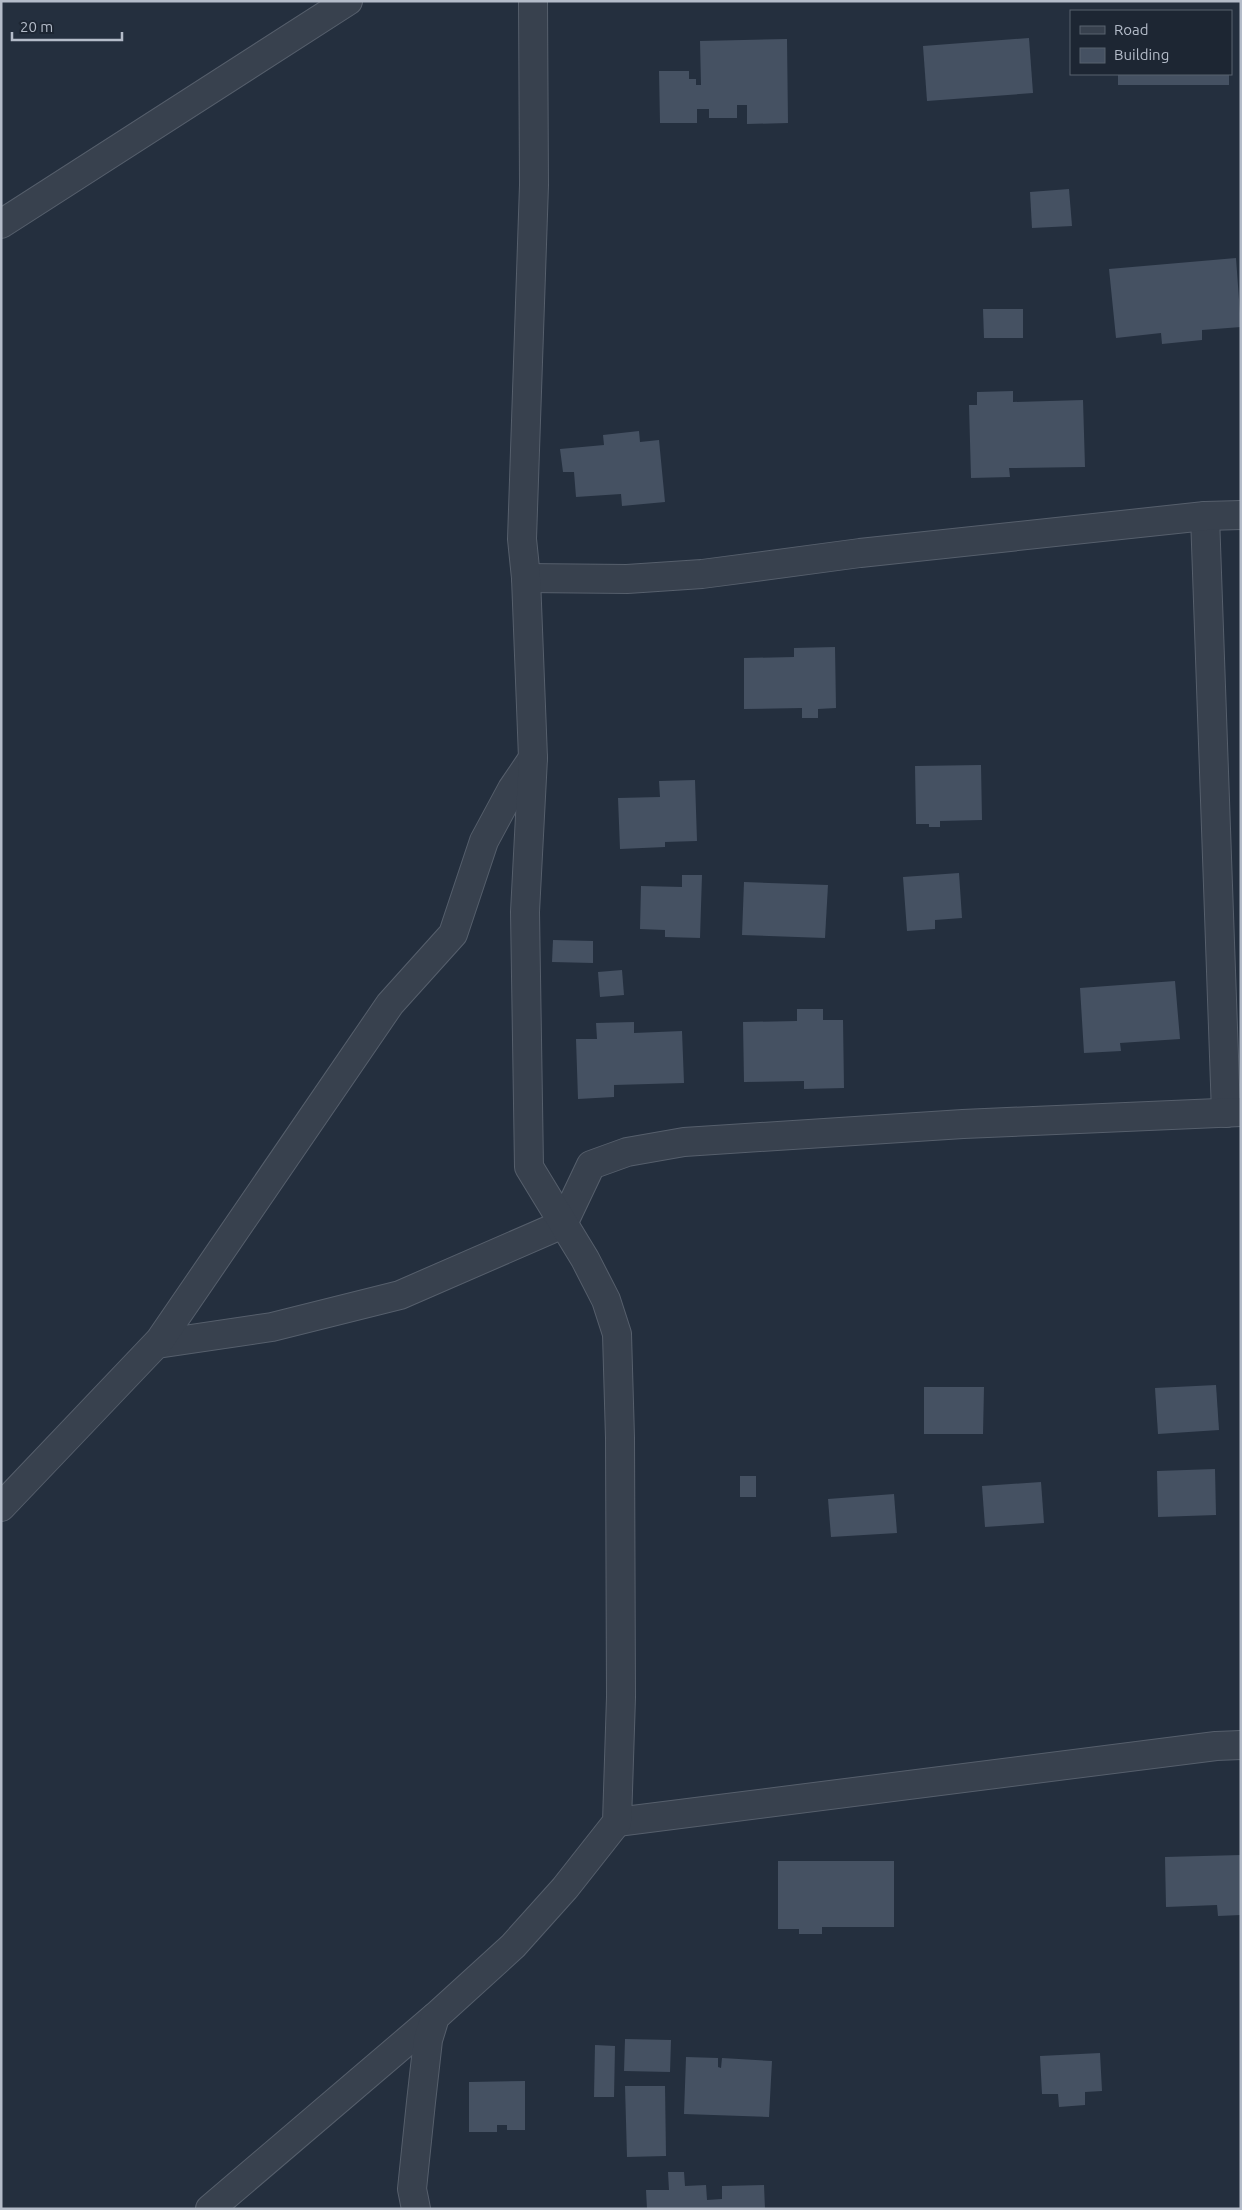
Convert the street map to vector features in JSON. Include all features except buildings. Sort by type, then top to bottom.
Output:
[{"type":"street","points":[[1,224],[348,1]]},
{"type":"street","points":[[210,2209],[435,2016],[513,1946],[565,1888],[617,1822],[621,1697],[620,1438],[617,1334],[606,1300],[529,1167],[525,912],[533,758],[526,578],[522,539],[534,186],[533,1]]},
{"type":"street","points":[[526,578],[627,579],[702,574],[860,553],[1205,516],[1241,515]]},
{"type":"street","points":[[157,1344],[272,1326],[400,1295],[563,1224],[591,1165],[626,1152],[684,1142],[963,1124],[1233,1112],[1205,516]]},
{"type":"street","points":[[1,1507],[157,1344],[390,1004],[453,934],[484,841],[512,789],[533,758]]},
{"type":"street","points":[[617,1822],[1216,1746],[1241,1745]]},
{"type":"street","points":[[416,2209],[412,2189],[420,2102],[428,2040],[435,2016]]}]
